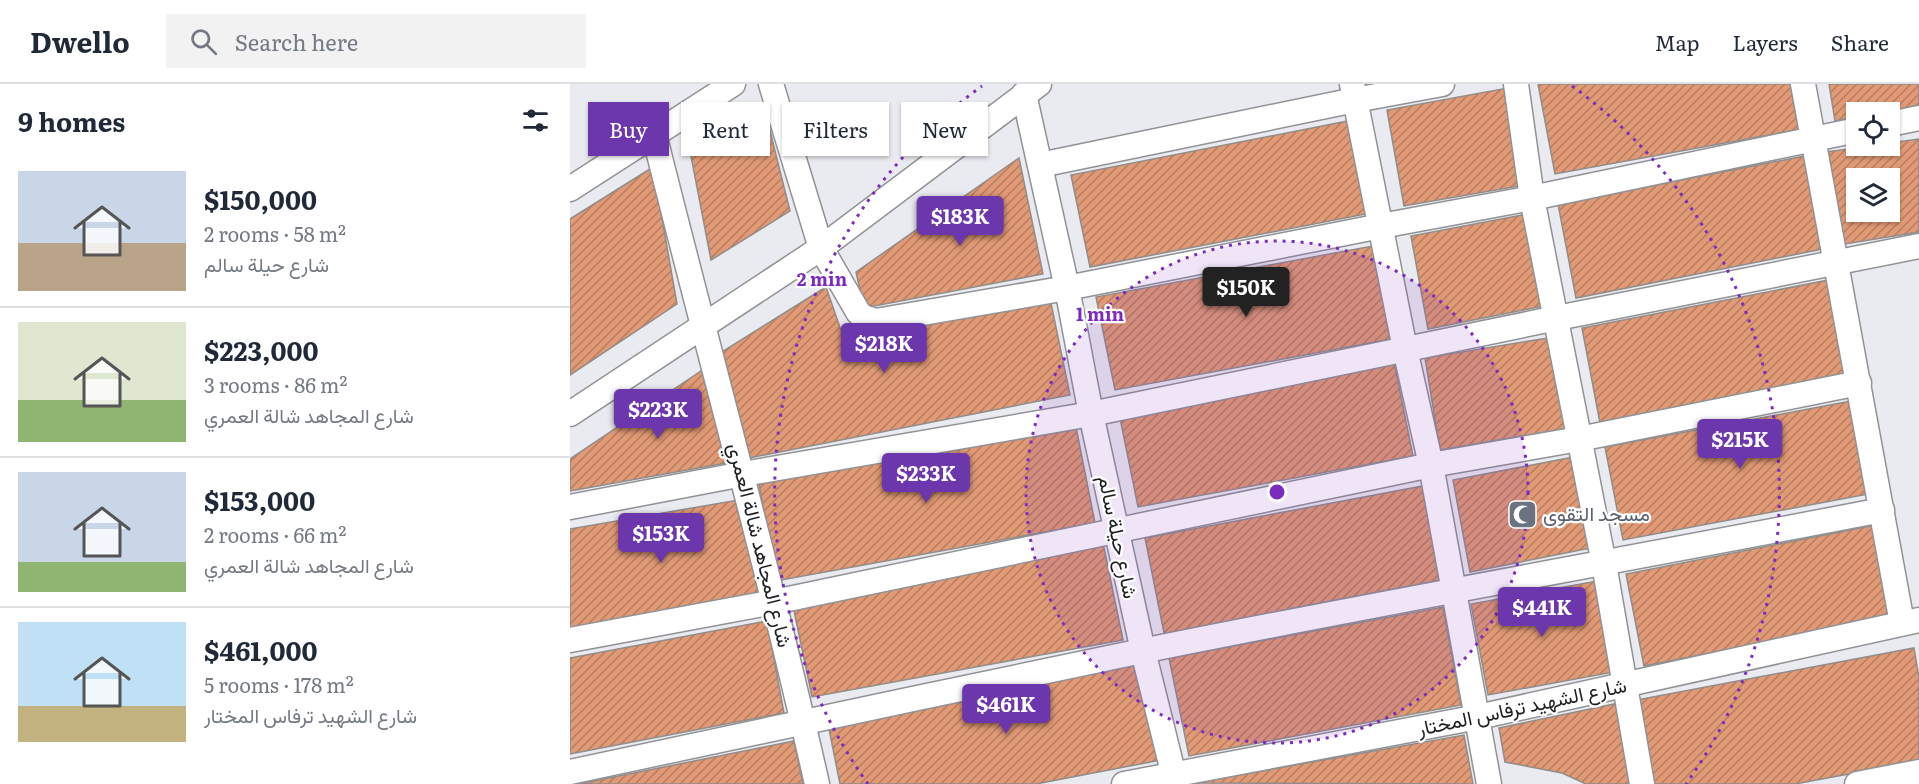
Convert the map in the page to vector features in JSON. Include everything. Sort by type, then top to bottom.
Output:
[{"type":"street","points":[[669,125],[733,84]]},
{"type":"street","points":[[771,84],[821,248],[858,312],[869,320],[887,320],[1067,288],[1532,198],[1846,132]]},
{"type":"street","points":[[1040,165],[1354,92],[1443,84]]},
{"type":"street","points":[[1516,84],[1532,198],[1604,564],[1642,784]]},
{"type":"street","points":[[1803,84],[1882,510],[1911,622]]},
{"type":"street","points":[[570,414],[821,248],[1031,89]]},
{"type":"street","name":"شارع حيلة سالم","points":[[1031,89],[1040,165],[1091,414],[1143,651],[1175,779]]},
{"type":"street","points":[[1354,92],[1405,349],[1431,465],[1489,784]]},
{"type":"street","points":[[1900,122],[1919,118]]},
{"type":"street","points":[[571,187],[620,156]]},
{"type":"street","name":"شارع المجاهد شالة العمري","points":[[660,156],[702,326],[743,474],[817,784]]},
{"type":"street","points":[[570,507],[743,474],[1091,414],[1919,246]]},
{"type":"street","points":[[570,640],[774,602],[1431,465],[1580,439],[1859,383]]},
{"type":"street","points":[[570,772],[1143,651],[1882,510]]},
{"type":"street","name":"شارع الشهيد ترفاس المختار","points":[[1124,784],[1175,779],[1624,687],[1911,622]]},
{"type":"street","points":[[1857,784],[1919,772]]},
{"type":"building","points":[[1538,84],[1800,84],[1808,128],[1555,174]]},
{"type":"building","points":[[1829,84],[1919,84],[1919,106],[1900,109],[1900,102],[1846,102],[1846,119],[1835,121]]},
{"type":"building","points":[[1513,87],[1530,184],[1404,206],[1387,110]]},
{"type":"building","points":[[1353,120],[1371,213],[1090,267],[1071,175]]},
{"type":"building","points":[[770,131],[790,211],[711,260],[691,156],[770,156]]},
{"type":"building","points":[[1919,139],[1919,232],[1839,245],[1826,152],[1846,149],[1846,156],[1900,156],[1900,142]]},
{"type":"building","points":[[1810,155],[1828,248],[1576,298],[1558,204]]},
{"type":"building","points":[[1019,158],[1043,274],[864,308],[856,272]]},
{"type":"building","points":[[653,167],[677,304],[570,375],[570,219]]},
{"type":"building","points":[[1532,213],[1549,305],[1428,329],[1411,236]]},
{"type":"building","points":[[1378,245],[1397,338],[1115,390],[1096,297]]},
{"type":"building","points":[[1834,279],[1851,375],[1600,423],[1582,328]]},
{"type":"building","points":[[826,287],[844,339],[1051,303],[1070,395],[744,459],[720,353]]},
{"type":"building","points":[[1554,337],[1569,428],[1440,450],[1425,358]]},
{"type":"building","points":[[1394,362],[1413,456],[1138,507],[1119,413]]},
{"type":"building","points":[[707,367],[732,462],[570,491],[570,459]]},
{"type":"building","points":[[1857,400],[1874,493],[1623,540],[1605,447]]},
{"type":"building","points":[[1076,427],[1095,523],[776,581],[759,484]]},
{"type":"building","name":"مسجد التقوى","points":[[1574,457],[1591,548],[1470,572],[1453,480]]},
{"type":"building","points":[[1423,486],[1441,586],[1165,638],[1145,538]]},
{"type":"building","points":[[744,499],[761,596],[570,628],[570,529]]},
{"type":"building","points":[[1876,525],[1894,617],[1644,666],[1626,574]]},
{"type":"building","points":[[1103,543],[1123,640],[812,697],[793,606]]},
{"type":"building","points":[[1597,581],[1614,672],[1488,695],[1471,604]]},
{"type":"building","points":[[1443,607],[1461,705],[1189,756],[1169,658]]},
{"type":"building","points":[[767,621],[784,713],[570,754],[570,658]]},
{"type":"building","points":[[1914,648],[1919,678],[1919,761],[1795,784],[1646,784],[1631,701]]},
{"type":"building","points":[[1140,662],[1161,760],[1036,784],[840,784],[828,724]]},
{"type":"building","points":[[1619,703],[1631,784],[1586,784],[1562,773],[1505,762],[1499,728]]},
{"type":"building","points":[[1464,735],[1473,784],[1194,783]]},
{"type":"building","points":[[794,741],[803,784],[579,784]]},
{"type":"place","name":"مسجد التقوى","points":[[1522,514]]}]
